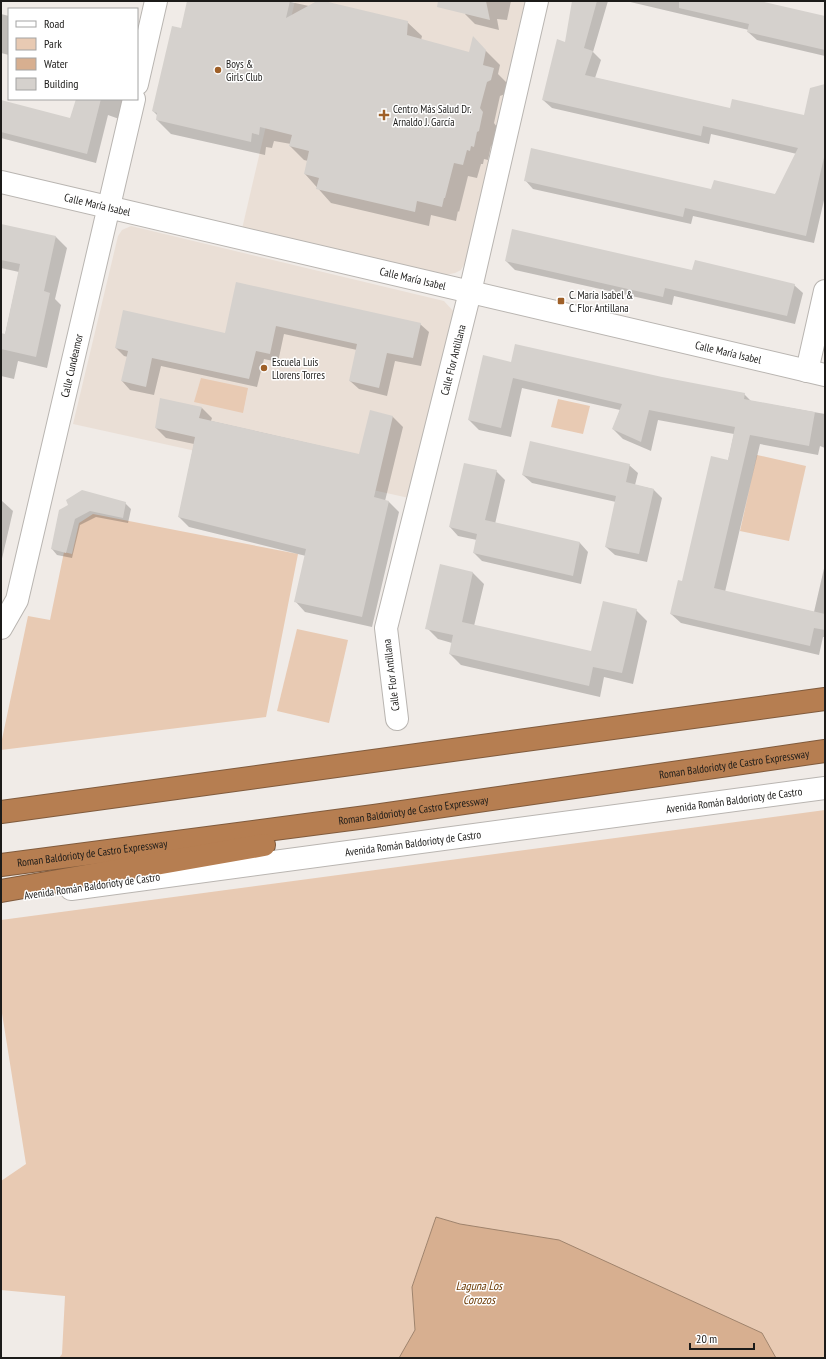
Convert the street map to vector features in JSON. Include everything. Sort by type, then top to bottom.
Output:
[{"type":"highway","points":[[1,812],[825,699]]},
{"type":"highway","name":"Roman Baldorioty de Castro Expressway","points":[[1,865],[374,816],[825,751]]},
{"type":"highway","points":[[1,891],[260,846],[374,816]]},
{"type":"street","points":[[138,80],[156,1]]},
{"type":"street","name":"Calle Flor Antillana","points":[[396,719],[386,628],[470,292],[538,1]]},
{"type":"street","name":"Calle Cundeamor","points":[[1,628],[17,600],[134,100]]},
{"type":"street","name":"Calle María Isabel","points":[[1,182],[816,373]]},
{"type":"street","points":[[816,373],[825,291]]},
{"type":"street","name":"Avenida Román Baldorioty de Castro","points":[[1,898],[825,788]]},
{"type":"shaded area","name":"Centro Más Salud Dr. Arnaldo J. García","points":[[295,1],[525,1],[465,263],[461,270],[445,275],[242,229]]},
{"type":"shaded area","name":"Escuela Luis Llorens Torres","points":[[131,226],[444,301],[455,313],[409,498],[73,424],[118,236],[122,230]]},
{"type":"green space","points":[[201,378],[248,388],[243,413],[194,402]]},
{"type":"green space","points":[[558,399],[590,406],[583,434],[551,427]]},
{"type":"green space","points":[[757,455],[806,466],[789,541],[740,531]]},
{"type":"green space","points":[[93,514],[298,554],[266,717],[1,750],[28,616],[50,620],[64,552],[72,554],[79,523]]},
{"type":"green space","points":[[297,629],[348,640],[329,723],[277,711]]},
{"type":"green space","points":[[825,810],[825,1358],[776,1358],[762,1333],[460,1224],[436,1217],[412,1287],[415,1330],[399,1358],[59,1358],[62,1354],[65,1296],[1,1290],[1,1181],[26,1164],[1,1007],[1,920]]},
{"type":"water","name":"Laguna Los Corozos","points":[[436,1217],[460,1224],[559,1240],[762,1333],[776,1358],[399,1358],[415,1330],[412,1287]]},
{"type":"building","points":[[187,1],[290,1],[286,18],[317,1],[324,1],[408,21],[407,35],[469,52],[473,36],[486,50],[483,65],[494,68],[491,80],[487,82],[480,108],[483,112],[474,147],[471,146],[470,151],[467,150],[463,165],[454,163],[442,207],[417,201],[415,212],[316,189],[319,178],[304,174],[309,151],[289,146],[292,135],[260,127],[259,135],[252,133],[251,142],[156,120],[157,113],[152,111],[172,26],[181,28]]},
{"type":"building","points":[[438,1],[486,1],[490,20],[437,7]]},
{"type":"building","points":[[572,1],[597,1],[584,48],[593,51],[585,75],[730,108],[732,99],[804,115],[810,88],[825,84],[825,153],[806,236],[685,208],[683,217],[524,181],[531,148],[711,189],[714,180],[775,194],[798,148],[703,126],[701,136],[542,100],[557,39],[565,42]]},
{"type":"building","points":[[679,1],[760,1],[825,16],[825,50],[747,32],[749,24],[679,8]]},
{"type":"building","points":[[1,100],[70,118],[76,100],[101,100],[87,154],[1,132]]},
{"type":"building","points":[[1,224],[56,236],[44,291],[50,293],[36,357],[1,349],[1,333],[5,334],[20,264],[1,260]]},
{"type":"building","points":[[512,229],[692,270],[695,260],[795,284],[787,316],[665,288],[663,297],[505,261]]},
{"type":"building","points":[[236,282],[421,323],[413,358],[387,353],[379,388],[349,381],[357,344],[276,326],[270,354],[256,351],[249,379],[152,358],[146,387],[121,381],[128,351],[115,348],[123,310],[225,333]]},
{"type":"building","points":[[515,344],[662,377],[745,393],[744,399],[815,412],[809,446],[750,435],[714,588],[825,614],[825,630],[814,628],[810,646],[670,614],[678,580],[682,581],[711,456],[728,460],[735,427],[649,410],[641,442],[612,429],[622,404],[513,378],[501,428],[468,420],[483,355],[511,362]]},
{"type":"building","points":[[160,398],[202,407],[199,418],[359,454],[370,410],[393,416],[374,497],[389,501],[362,617],[294,602],[306,549],[178,517],[195,437],[155,428]]},
{"type":"building","points":[[530,441],[630,464],[626,482],[654,489],[639,554],[605,547],[616,496],[522,475]]},
{"type":"building","points":[[464,463],[497,470],[485,520],[580,542],[573,576],[473,553],[477,534],[449,527]]},
{"type":"building","points":[[82,490],[126,502],[123,518],[90,511],[75,519],[66,553],[51,549],[59,510],[68,505],[66,500]]},
{"type":"building","points":[[440,564],[473,572],[462,622],[591,651],[603,601],[637,609],[622,673],[593,667],[589,686],[449,654],[453,635],[425,629]]},
{"type":"place","name":"Boys & Girls Club","points":[[218,70]]},
{"type":"place","name":"Centro Más Salud Dr. Arnaldo J. García","points":[[384,115]]},
{"type":"place","name":"C. María Isabel & C. Flor Antillana","points":[[561,301]]},
{"type":"place","name":"Escuela Luis Llorens Torres","points":[[264,368]]}]
